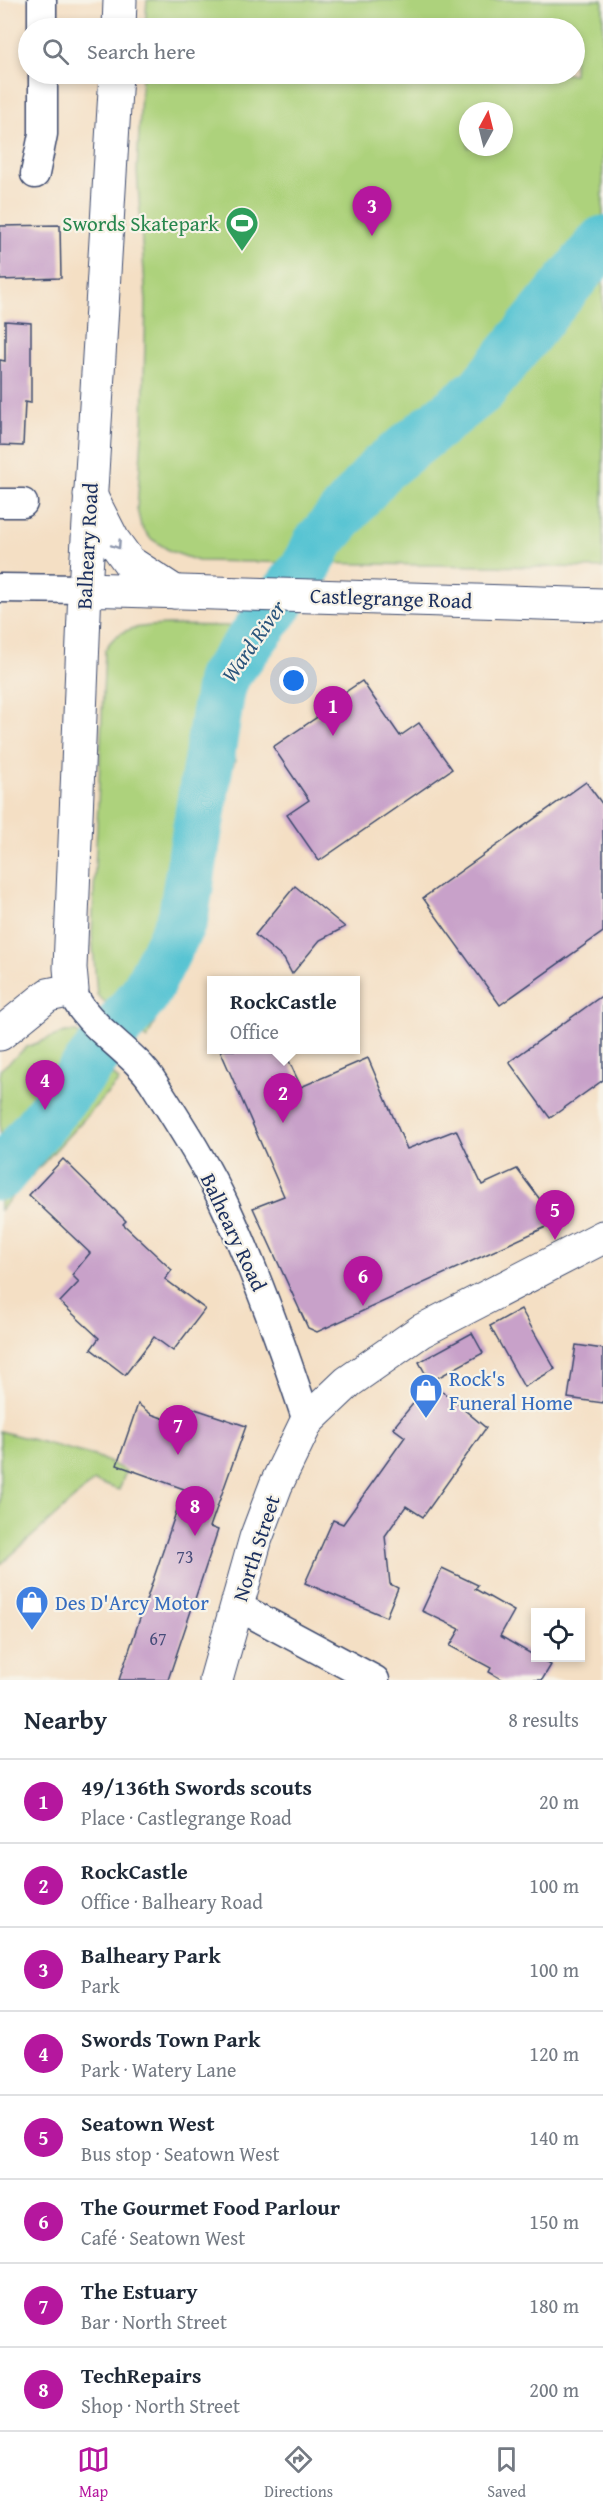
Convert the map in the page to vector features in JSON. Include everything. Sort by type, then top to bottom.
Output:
[{"type":"main road","points":[[119,18],[120,0]]},
{"type":"main road","name":"Balheary Road","points":[[79,1002],[70,968],[85,589],[115,84]]},
{"type":"main road","points":[[90,494],[113,540],[129,562],[175,592]]},
{"type":"main road","name":"Castlegrange Road","points":[[85,589],[603,604]]},
{"type":"main road","points":[[0,1034],[48,995],[79,1002]]},
{"type":"main road","points":[[307,1421],[348,1382],[422,1331],[603,1237]]},
{"type":"main road","name":"North Street","points":[[216,1680],[255,1538],[276,1485],[307,1421]]},
{"type":"street","points":[[42,0],[42,18]]},
{"type":"street","points":[[35,174],[43,134],[43,84]]},
{"type":"street","name":"Castlegrange Road","points":[[0,588],[85,589]]},
{"type":"street","name":"Balheary Road","points":[[79,1002],[134,1057],[188,1139],[225,1206],[264,1296],[307,1421]]},
{"type":"street","points":[[237,1606],[375,1680]]},
{"type":"green space","points":[[147,0],[603,0],[603,568],[198,561],[170,551],[150,538],[141,526],[137,509],[143,421],[146,302],[137,170],[141,84],[585,84],[585,18],[146,18]]},
{"type":"green space","points":[[169,625],[285,627],[233,685],[220,741],[235,760],[210,836],[190,941],[147,1039],[97,995],[92,935],[105,650],[110,642],[124,631],[132,628]]},
{"type":"green space","points":[[65,1032],[77,1032],[119,1081],[0,1210],[0,1070],[27,1047]]},
{"type":"green space","points":[[0,1431],[98,1457],[126,1471],[119,1490],[94,1481],[0,1565]]},
{"type":"building","points":[[60,225],[61,278],[0,280],[0,226]]},
{"type":"building","points":[[5,321],[31,323],[31,403],[25,402],[23,446],[0,445],[0,360],[5,361]]},
{"type":"building","points":[[362,681],[400,736],[419,723],[452,769],[319,861],[287,815],[309,800],[273,747],[338,703],[335,699]]},
{"type":"building","points":[[586,782],[603,805],[603,932],[500,1005],[423,898]]},
{"type":"building","points":[[295,886],[345,927],[320,940],[292,974],[284,959],[255,935]]},
{"type":"building","points":[[603,995],[603,1080],[550,1118],[509,1062]]},
{"type":"building","points":[[222,1054],[286,1054],[301,1087],[368,1058],[407,1149],[456,1130],[482,1185],[517,1169],[557,1222],[317,1332],[308,1328],[253,1208],[284,1196]]},
{"type":"building","points":[[63,1159],[126,1221],[123,1224],[172,1270],[165,1279],[205,1309],[173,1351],[154,1337],[125,1375],[91,1349],[99,1338],[60,1302],[79,1282],[72,1275],[90,1253],[29,1195]]},
{"type":"building","points":[[521,1309],[555,1369],[524,1387],[490,1326]]},
{"type":"building","points":[[472,1333],[483,1353],[430,1382],[419,1362]]},
{"type":"building","points":[[576,1345],[603,1349],[603,1403],[568,1398]]},
{"type":"building","points":[[431,1382],[486,1428],[423,1517],[406,1506],[385,1536],[390,1584],[398,1588],[386,1617],[305,1583],[333,1520],[343,1524],[405,1437],[393,1428]]},
{"type":"building","points":[[138,1404],[151,1414],[179,1424],[186,1406],[246,1426],[210,1527],[218,1530],[168,1680],[119,1680],[184,1489],[117,1465]]},
{"type":"building","points":[[442,1568],[478,1585],[475,1589],[514,1611],[500,1636],[531,1654],[531,1662],[546,1662],[551,1665],[542,1680],[503,1680],[489,1672],[491,1668],[450,1646],[460,1629],[422,1611]]},
{"type":"waterway","name":"Ward River","points":[[0,1175],[144,995],[183,918],[222,679],[308,564],[318,543],[382,468],[481,390],[603,241]]},
{"type":"place","name":"Balheary Park","points":[[372,236]]},
{"type":"place","name":"Swords Skatepark","points":[[242,252]]},
{"type":"place","name":"49/136th Swords scouts","points":[[333,736]]},
{"type":"place","name":"Swords Town Park","points":[[45,1110]]},
{"type":"place","name":"RockCastle","points":[[283,1123]]},
{"type":"place","name":"Seatown West","points":[[555,1240]]},
{"type":"place","name":"The Gourmet Food Parlour","points":[[363,1306]]},
{"type":"place","name":"Rock's Funeral Home","points":[[426,1419]]},
{"type":"place","name":"The Estuary","points":[[178,1455]]},
{"type":"place","name":"TechRepairs","points":[[195,1536]]},
{"type":"place","name":"Des D'Arcy Motor","points":[[32,1631]]}]
